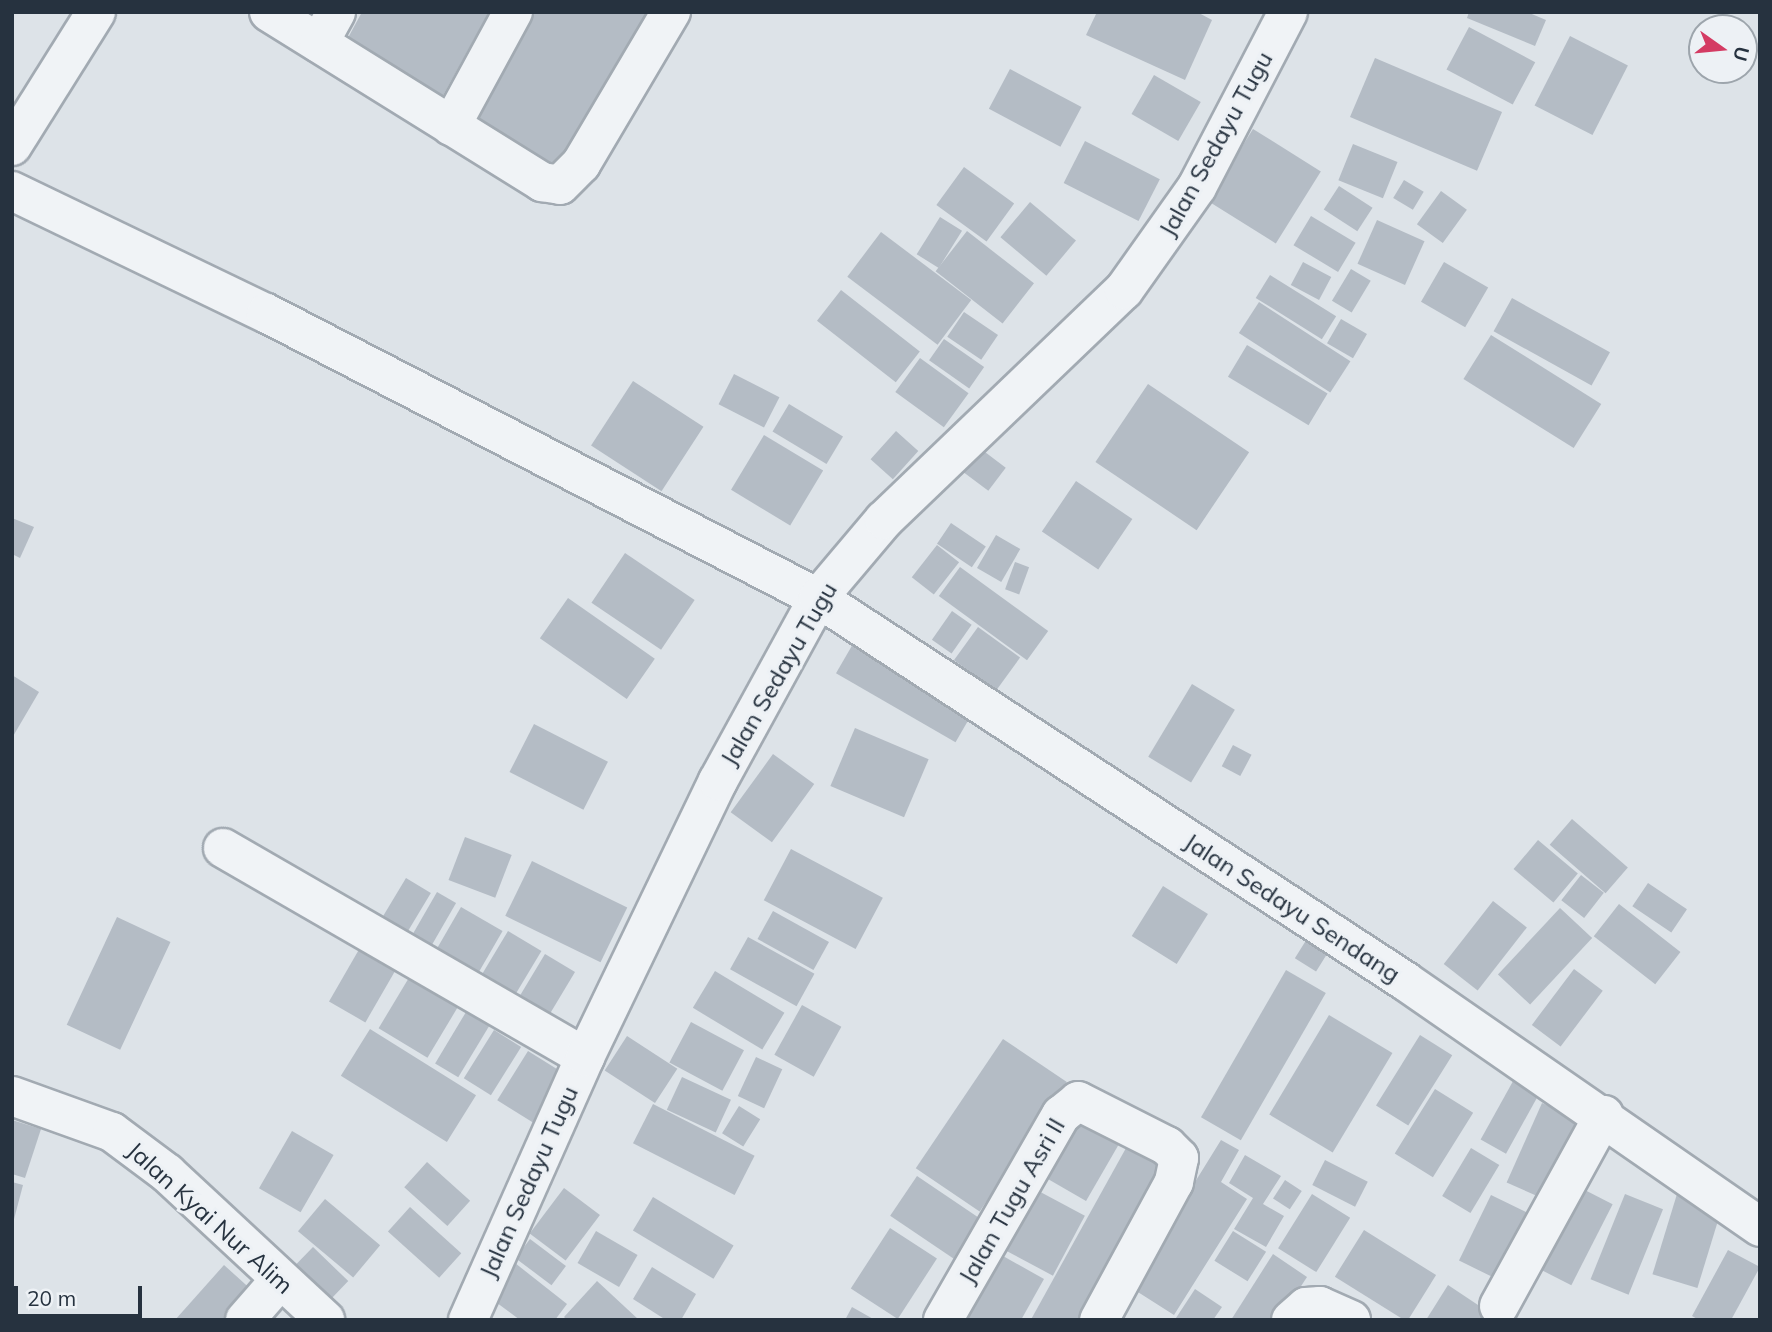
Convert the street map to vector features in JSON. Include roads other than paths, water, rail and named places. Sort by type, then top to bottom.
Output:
[{"type":"street","points":[[12,146],[96,12]]},
{"type":"street","points":[[269,12],[328,28],[451,125],[552,185],[568,181],[671,12]]},
{"type":"street","points":[[451,125],[513,12]]},
{"type":"street","name":"Jalan Sedayu Tugu","points":[[468,1320],[585,1057],[718,781],[818,598],[884,520],[1124,290],[1197,187],[1288,12]]},
{"type":"street","name":"Jalan Sedayu Sendang","points":[[12,191],[266,313],[818,598],[1604,1115],[1760,1227]]},
{"type":"street","points":[[223,848],[585,1057]]},
{"type":"street","name":"Jalan Kyai Nur Alim","points":[[12,1096],[112,1132],[167,1173],[279,1281],[325,1320]]},
{"type":"street","name":"Jalan Tugu Asri II","points":[[943,1320],[1070,1105],[1088,1102],[1167,1146],[1179,1158],[1174,1182],[1100,1320]]},
{"type":"street","points":[[1499,1306],[1604,1115]]},
{"type":"street","points":[[245,1320],[279,1281]]},
{"type":"street","points":[[1291,1320],[1307,1307],[1320,1306],[1351,1320]]}]
